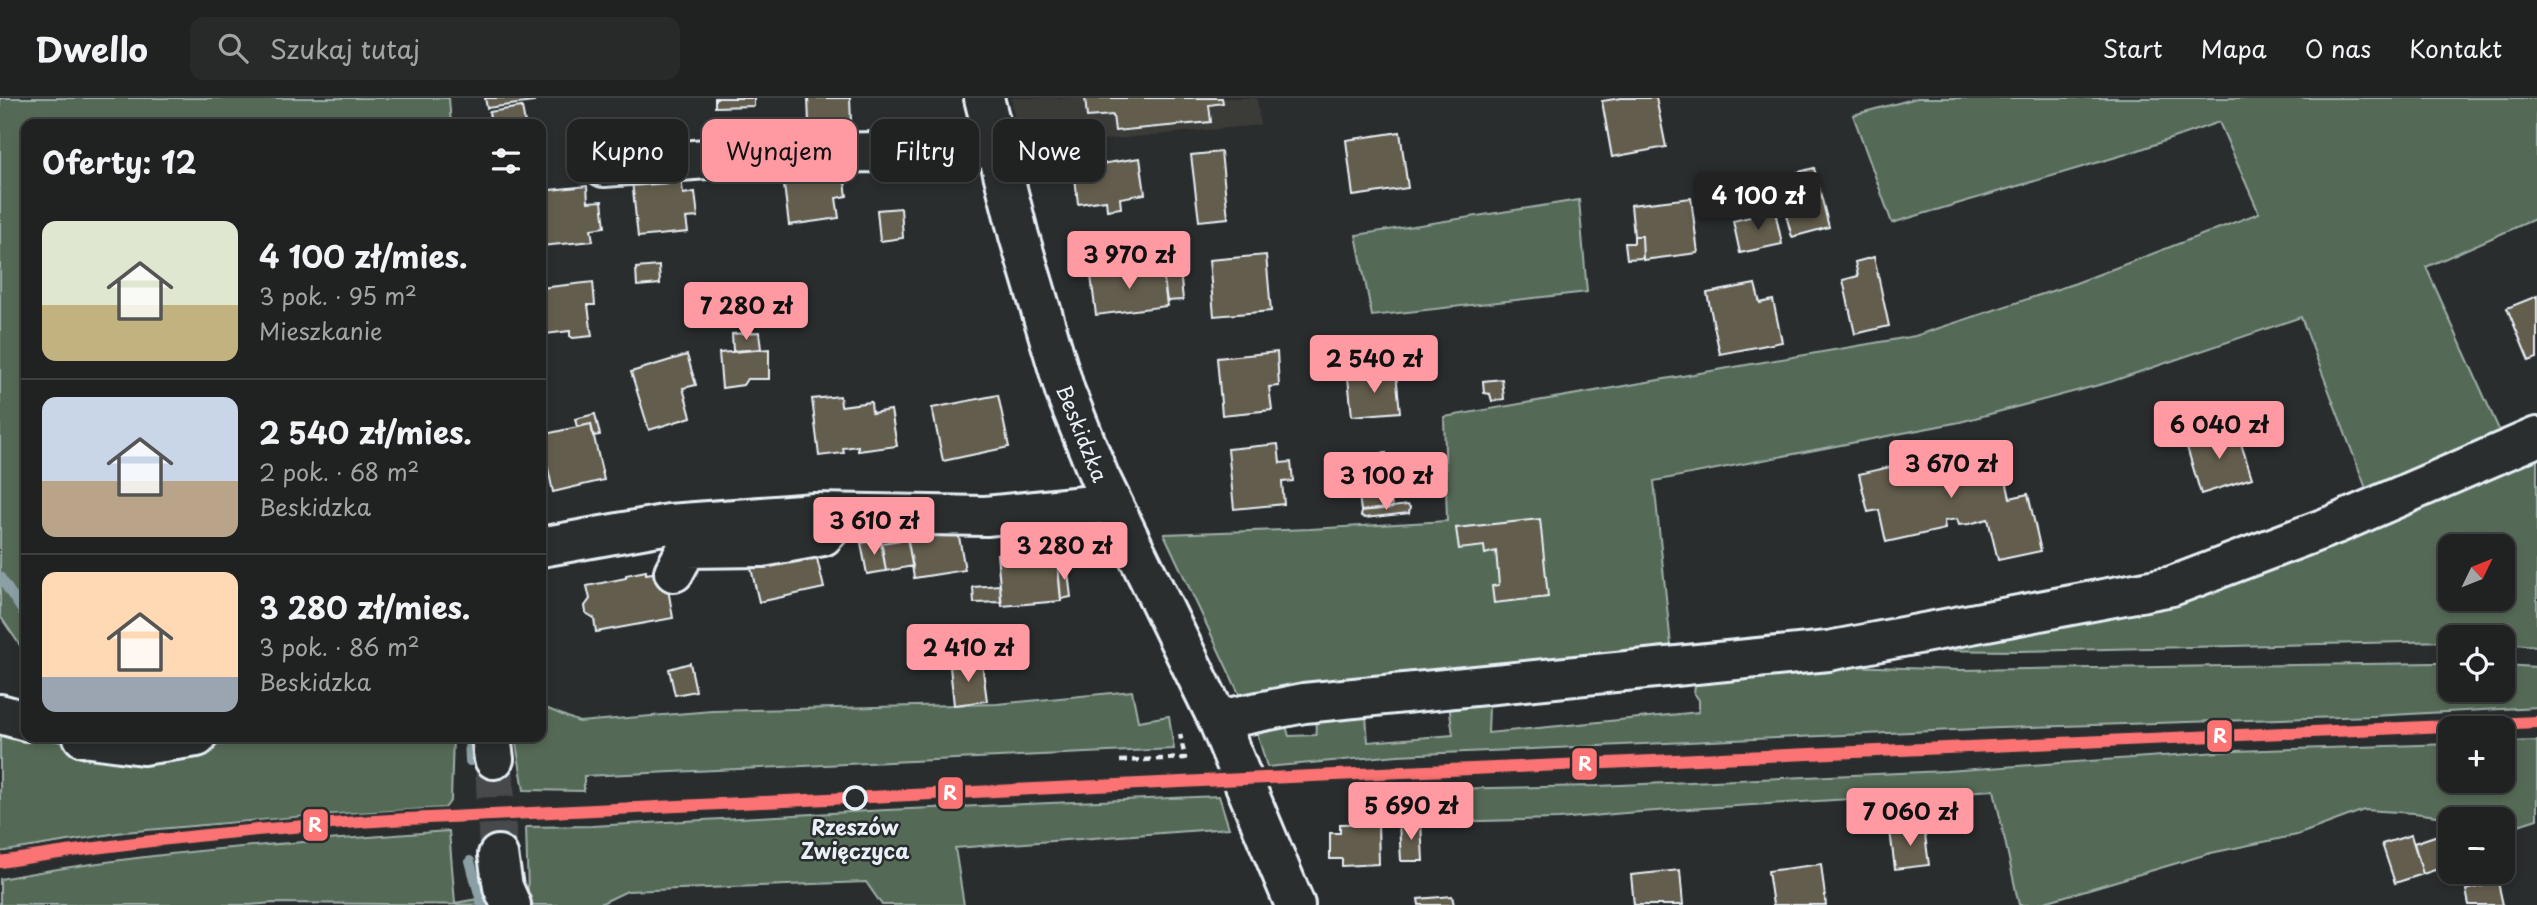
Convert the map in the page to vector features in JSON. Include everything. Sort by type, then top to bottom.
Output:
[{"type":"street","name":"Beskidzka","points":[[984,98],[993,132]]},
{"type":"street","points":[[688,161],[877,152],[960,155],[993,145]]},
{"type":"street","name":"Beskidzka","points":[[1006,182],[1062,380],[1099,476],[1218,720],[1295,905]]},
{"type":"street","points":[[1218,720],[1304,703],[1828,651],[2172,586],[2336,524],[2537,437]]},
{"type":"street","points":[[546,546],[669,524],[814,513],[986,516],[1112,503]]},
{"type":"street","points":[[674,572],[687,548],[762,547],[822,536],[844,513]]},
{"type":"street","points":[[0,714],[21,720]]},
{"type":"street","points":[[116,742],[143,746],[167,742]]},
{"type":"street","points":[[498,855],[503,887],[511,905]]},
{"type":"path","points":[[1120,761],[1185,758],[1180,733]]},
{"type":"shaded area","points":[[1011,98],[1257,98],[1260,125],[1105,140],[1105,119],[1015,119]]},
{"type":"green space","points":[[0,98],[449,98],[451,119],[21,119],[21,647],[0,616]]},
{"type":"green space","points":[[1917,98],[2537,98],[2537,218],[2426,267],[2501,434],[2367,491],[2301,317],[2110,382],[1960,422],[1654,481],[1672,655],[1492,664],[1240,696],[1164,534],[1447,521],[1444,417],[1915,336],[2076,283],[2259,213],[2219,122],[2130,153],[1892,223],[1853,115]]},
{"type":"green space","points":[[1579,200],[1587,292],[1372,316],[1356,235]]},
{"type":"green space","points":[[2537,450],[2537,646],[2515,644],[2515,625],[2438,625],[2438,641],[2020,651],[1907,650],[2041,623]]},
{"type":"green space","points":[[2438,663],[2438,702],[2515,702],[2515,666],[2537,667],[2537,707],[1398,755],[1267,767],[1257,732],[1286,726],[1289,736],[1316,735],[1315,709],[1366,716],[1368,742],[1453,735],[1449,704],[1486,696],[1489,706],[1488,733],[1699,712],[1699,700],[1694,693],[1696,679],[1822,665],[1960,670]]},
{"type":"green space","points":[[1132,691],[1138,721],[1169,716],[1174,749],[584,776],[584,791],[524,790],[514,742],[546,742],[546,708],[579,722],[712,711],[997,704]]},
{"type":"green space","points":[[0,735],[21,737],[21,742],[60,742],[114,754],[193,749],[237,742],[453,742],[451,800],[445,808],[320,815],[124,832],[0,852]]},
{"type":"green space","points":[[2537,741],[2537,819],[2515,826],[2515,807],[2438,807],[2438,816],[2364,810],[2297,835],[2211,853],[2035,905],[2019,905],[1994,790],[1559,819],[1440,822],[1438,789],[1597,786],[1946,771],[2234,751],[2438,744],[2438,793],[2515,793],[2515,742]]},
{"type":"green space","points":[[1219,796],[1229,828],[955,848],[964,905],[882,905],[866,882],[627,891],[598,905],[533,905],[528,894],[526,827]]},
{"type":"green space","points":[[449,831],[455,903],[494,896],[497,905],[0,905],[0,879],[56,869],[168,854]]},
{"type":"building","points":[[485,98],[533,98],[534,102],[487,108]]},
{"type":"building","points":[[715,98],[754,98],[754,106],[715,107]]},
{"type":"building","points":[[808,98],[850,98],[851,119],[809,119]]},
{"type":"building","points":[[1085,98],[1222,98],[1223,103],[1209,105],[1211,122],[1115,131],[1113,115],[1087,117]]},
{"type":"building","points":[[1656,98],[1666,147],[1612,157],[1602,101]]},
{"type":"building","points":[[522,107],[524,119],[490,119],[489,112]]},
{"type":"building","points":[[1400,132],[1408,188],[1353,196],[1346,140]]},
{"type":"building","points":[[1221,152],[1228,218],[1199,221],[1191,155]]},
{"type":"building","points":[[1140,158],[1145,194],[1120,198],[1121,208],[1107,210],[1106,200],[1078,204],[1076,182],[1105,182],[1105,163]]},
{"type":"building","points":[[1814,168],[1829,227],[1792,237],[1776,178]]},
{"type":"building","points":[[632,182],[682,182],[683,194],[695,192],[698,217],[686,218],[688,232],[638,237]]},
{"type":"building","points":[[784,182],[845,182],[847,196],[836,198],[839,218],[789,225]]},
{"type":"building","points":[[587,186],[588,202],[602,201],[605,227],[591,229],[593,241],[546,246],[546,190]]},
{"type":"building","points":[[1691,198],[1698,253],[1643,260],[1642,236],[1634,236],[1631,205]]},
{"type":"building","points":[[901,208],[903,238],[880,241],[877,210]]},
{"type":"building","points":[[1775,211],[1782,244],[1740,253],[1733,221]]},
{"type":"building","points":[[1634,236],[1642,236],[1643,258],[1627,259],[1625,243],[1634,243]]},
{"type":"building","points":[[1266,255],[1271,311],[1214,316],[1209,260]]},
{"type":"building","points":[[1874,257],[1889,326],[1855,334],[1843,280],[1858,276],[1855,262]]},
{"type":"building","points":[[659,266],[660,284],[637,286],[636,268]]},
{"type":"building","points":[[1162,266],[1167,306],[1096,315],[1091,276]]},
{"type":"building","points":[[1180,270],[1183,300],[1167,301],[1163,273]]},
{"type":"building","points":[[593,282],[595,305],[588,305],[592,336],[573,338],[570,331],[546,334],[546,287]]},
{"type":"building","points":[[1755,284],[1760,303],[1773,300],[1782,342],[1720,354],[1707,293]]},
{"type":"building","points":[[2537,296],[2537,358],[2529,361],[2507,308]]},
{"type":"building","points":[[759,332],[761,349],[733,351],[732,334]]},
{"type":"building","points":[[769,349],[769,379],[747,379],[743,385],[722,388],[719,353]]},
{"type":"building","points":[[1277,352],[1279,386],[1269,387],[1272,410],[1222,415],[1217,358]]},
{"type":"building","points":[[687,355],[696,385],[683,388],[691,417],[649,430],[631,372]]},
{"type":"building","points":[[1396,373],[1400,412],[1352,416],[1348,378]]},
{"type":"building","points":[[1502,379],[1504,399],[1492,401],[1490,394],[1484,393],[1483,381]]},
{"type":"building","points":[[998,395],[1009,447],[943,461],[932,408]]},
{"type":"building","points":[[840,396],[841,406],[871,402],[872,413],[891,410],[897,446],[858,451],[858,446],[843,448],[844,453],[819,456],[812,399]]},
{"type":"building","points":[[595,414],[600,435],[593,436],[591,424],[577,427],[575,419]]},
{"type":"building","points":[[591,424],[604,480],[553,492],[546,459],[546,434]]},
{"type":"building","points":[[2236,428],[2252,478],[2201,494],[2186,444]]},
{"type":"building","points":[[1278,444],[1280,463],[1291,462],[1293,481],[1282,482],[1284,504],[1234,509],[1228,449]]},
{"type":"building","points":[[1987,445],[1994,478],[2005,476],[2010,498],[2028,494],[2041,551],[1998,560],[1988,519],[1959,525],[1957,519],[1944,521],[1945,529],[1886,542],[1879,510],[1868,512],[1859,474]]},
{"type":"building","points":[[1386,453],[1392,508],[1361,511],[1354,457]]},
{"type":"building","points":[[1407,505],[1410,507],[1409,513],[1365,518],[1361,516],[1362,511]]},
{"type":"building","points":[[1540,519],[1548,597],[1494,603],[1492,586],[1499,585],[1496,551],[1485,554],[1484,546],[1459,549],[1456,528]]},
{"type":"building","points":[[958,531],[965,570],[914,578],[908,540]]},
{"type":"building","points":[[907,539],[913,566],[886,571],[881,543]]},
{"type":"building","points":[[881,540],[886,571],[867,574],[861,543]]},
{"type":"building","points":[[1056,549],[1061,601],[1002,606],[997,554]]},
{"type":"building","points":[[815,550],[824,588],[759,602],[750,564]]},
{"type":"building","points":[[1067,564],[1071,597],[1061,599],[1058,565]]},
{"type":"building","points":[[646,571],[646,574],[665,571],[673,618],[596,632],[594,618],[586,613],[585,606],[590,599],[587,586]]},
{"type":"building","points":[[1000,585],[1001,602],[974,603],[973,587]]},
{"type":"building","points":[[690,663],[696,691],[675,695],[669,669]]},
{"type":"building","points":[[982,663],[987,701],[954,705],[950,667]]},
{"type":"building","points":[[1421,822],[1423,861],[1401,861],[1399,823]]},
{"type":"building","points":[[1378,823],[1379,864],[1342,866],[1342,859],[1330,859],[1330,833],[1340,833],[1340,824]]},
{"type":"building","points":[[1924,827],[1929,865],[1895,869],[1890,831]]},
{"type":"building","points":[[2411,835],[2423,874],[2395,883],[2382,844]]},
{"type":"building","points":[[2438,835],[2438,869],[2423,874],[2414,843]]},
{"type":"building","points":[[1821,864],[1826,905],[1773,905],[1768,871]]},
{"type":"building","points":[[1680,870],[1683,905],[1634,905],[1631,875]]},
{"type":"building","points":[[2498,884],[2503,905],[2469,905],[2466,890]]},
{"type":"building","points":[[1452,896],[1454,905],[1419,905],[1418,899]]},
{"type":"waterway","points":[[0,577],[21,608]]},
{"type":"waterway","points":[[469,742],[470,761]]},
{"type":"waterway","points":[[470,861],[482,905]]},
{"type":"tunnel","points":[[494,759],[498,855]]},
{"type":"transit line","name":"R","points":[[0,862],[203,835],[407,819],[2537,722]]},
{"type":"place","name":"Rzeszów Zwięczyca","points":[[855,798]]}]
